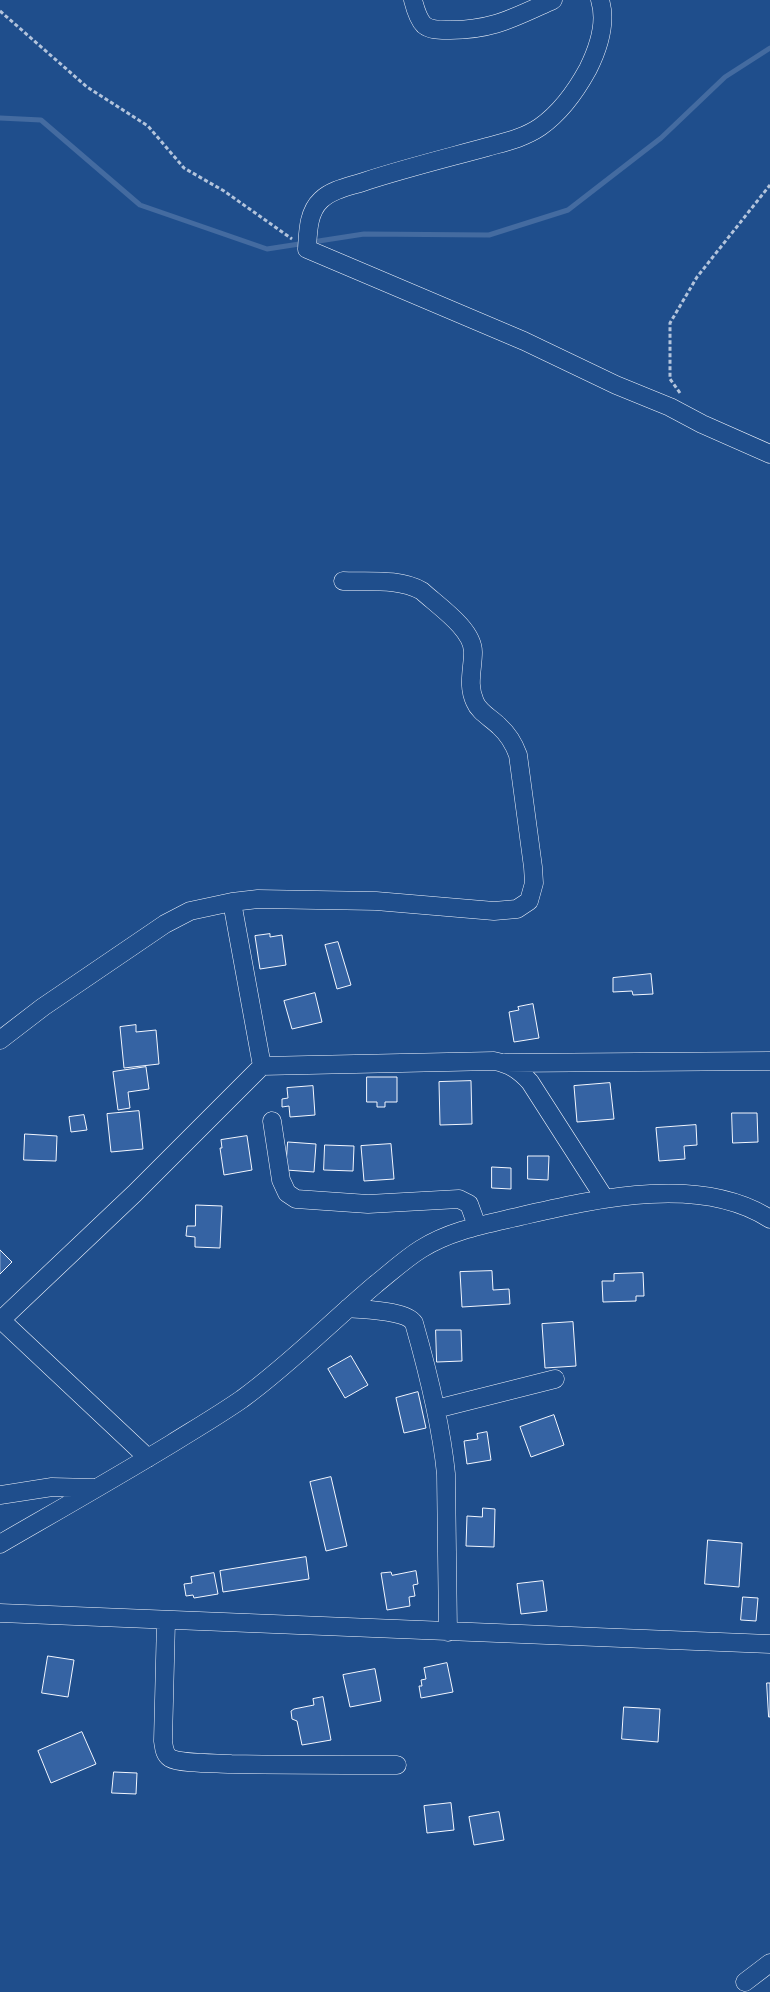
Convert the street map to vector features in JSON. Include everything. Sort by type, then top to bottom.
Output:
[{"type":"street","points":[[414,0],[419,17],[424,25],[438,30],[463,31],[481,29],[502,23],[552,0]]},
{"type":"street","points":[[600,0],[602,27],[593,59],[573,92],[546,123],[520,137],[374,179],[327,195],[320,201],[311,216],[306,249],[524,341],[616,385],[663,404],[702,424],[770,454]]},
{"type":"street","points":[[0,1040],[44,1007],[171,920],[190,911],[232,902],[268,899],[376,900],[506,911],[523,906],[529,901],[532,894],[533,867],[518,755],[511,739],[475,702],[471,690],[473,651],[468,634],[422,591],[413,586],[399,583],[343,581]]},
{"type":"street","points":[[232,902],[262,1066]]},
{"type":"street","points":[[148,1458],[0,1320],[135,1193],[262,1066],[494,1061],[504,1063],[770,1060]]},
{"type":"street","points":[[504,1063],[517,1069],[530,1082],[605,1199]]},
{"type":"street","points":[[272,1121],[281,1180],[284,1189],[290,1197],[303,1200],[368,1204],[459,1199],[469,1204],[477,1226]]},
{"type":"street","points":[[0,1544],[148,1458],[241,1399],[276,1373],[348,1308],[408,1258],[441,1239],[477,1226],[605,1199],[658,1195],[692,1195],[737,1203],[766,1211]]},
{"type":"street","points":[[348,1308],[399,1314],[412,1320],[417,1332],[436,1410],[446,1474],[448,1632]]},
{"type":"street","points":[[436,1410],[556,1379]]},
{"type":"street","points":[[0,1495],[52,1487],[95,1488]]},
{"type":"street","points":[[0,1614],[770,1644]]},
{"type":"street","points":[[166,1621],[163,1741],[166,1754],[169,1757],[175,1760],[208,1763],[322,1766],[397,1764]]},
{"type":"street","points":[[745,1982],[770,1964]]},
{"type":"path","points":[[0,11],[87,87],[148,126],[184,168],[224,191],[306,249]]},
{"type":"path","points":[[680,394],[670,379],[670,323],[697,277],[770,185]]},
{"type":"building","points":[[270,934],[270,937],[282,935],[286,965],[260,969],[255,936]]},
{"type":"building","points":[[338,942],[351,985],[337,989],[325,945]]},
{"type":"building","points":[[651,974],[653,994],[633,995],[632,991],[613,992],[613,978]]},
{"type":"building","points":[[315,993],[322,1022],[292,1029],[284,1001]]},
{"type":"building","points":[[533,1004],[539,1038],[514,1042],[509,1012],[519,1010],[518,1007]]},
{"type":"building","points":[[136,1025],[136,1032],[156,1030],[159,1064],[124,1068],[120,1027]]},
{"type":"building","points":[[146,1067],[149,1089],[128,1092],[130,1108],[118,1110],[113,1072]]},
{"type":"building","points":[[367,1077],[397,1077],[397,1102],[385,1102],[385,1107],[377,1107],[377,1102],[367,1102]]},
{"type":"building","points":[[471,1081],[472,1124],[440,1125],[439,1082]]},
{"type":"building","points":[[610,1083],[614,1119],[577,1122],[574,1086]]},
{"type":"building","points":[[313,1086],[315,1115],[290,1117],[289,1106],[282,1107],[282,1099],[288,1098],[287,1088]]},
{"type":"building","points":[[139,1111],[143,1149],[111,1152],[107,1114]]},
{"type":"building","points":[[732,1113],[757,1113],[758,1142],[733,1143]]},
{"type":"building","points":[[84,1115],[87,1130],[71,1132],[69,1117]]},
{"type":"building","points":[[696,1125],[697,1145],[684,1146],[685,1159],[659,1161],[656,1128]]},
{"type":"building","points":[[25,1134],[57,1136],[56,1161],[24,1160]]},
{"type":"building","points":[[247,1136],[252,1170],[224,1175],[220,1148],[222,1148],[221,1140]]},
{"type":"building","points":[[288,1142],[316,1144],[314,1172],[286,1170]]},
{"type":"building","points":[[391,1144],[394,1179],[364,1181],[361,1146]]},
{"type":"building","points":[[325,1145],[354,1146],[353,1171],[324,1170]]},
{"type":"building","points":[[528,1156],[549,1156],[548,1180],[528,1179]]},
{"type":"building","points":[[492,1167],[511,1168],[511,1189],[492,1188]]},
{"type":"building","points":[[196,1205],[222,1206],[220,1248],[195,1247],[195,1237],[186,1236],[187,1226],[195,1226]]},
{"type":"building","points":[[0,1250],[12,1262],[0,1274]]},
{"type":"building","points":[[492,1271],[493,1290],[509,1289],[510,1304],[462,1307],[460,1272]]},
{"type":"building","points":[[643,1273],[644,1296],[636,1296],[636,1301],[603,1302],[602,1281],[614,1281],[614,1274]]},
{"type":"building","points":[[573,1322],[576,1366],[545,1368],[542,1324]]},
{"type":"building","points":[[436,1330],[461,1330],[462,1361],[437,1362]]},
{"type":"building","points":[[351,1356],[368,1385],[345,1398],[328,1369]]},
{"type":"building","points":[[418,1392],[426,1428],[404,1433],[396,1398]]},
{"type":"building","points":[[554,1415],[564,1445],[531,1457],[520,1427]]},
{"type":"building","points":[[487,1432],[491,1460],[467,1464],[464,1441],[478,1439],[477,1434]]},
{"type":"building","points":[[331,1477],[347,1546],[326,1551],[310,1482]]},
{"type":"building","points":[[483,1508],[495,1509],[494,1547],[466,1546],[467,1516],[482,1517]]},
{"type":"building","points":[[708,1540],[742,1543],[739,1587],[705,1584]]},
{"type":"building","points":[[306,1557],[309,1579],[223,1592],[220,1571]]},
{"type":"building","points":[[416,1571],[418,1584],[413,1585],[415,1596],[409,1597],[410,1606],[387,1610],[381,1573],[391,1572],[392,1575]]},
{"type":"building","points":[[214,1573],[218,1594],[194,1598],[193,1595],[186,1596],[184,1584],[192,1583],[191,1577]]},
{"type":"building","points":[[543,1581],[547,1611],[521,1614],[517,1584]]},
{"type":"building","points":[[743,1597],[758,1598],[756,1621],[741,1620]]},
{"type":"building","points":[[48,1656],[74,1660],[68,1697],[42,1693]]},
{"type":"building","points":[[447,1663],[453,1692],[421,1698],[419,1686],[422,1686],[421,1680],[426,1679],[424,1668]]},
{"type":"building","points":[[375,1669],[381,1701],[350,1707],[343,1675]]},
{"type":"building","points":[[767,1683],[770,1683],[770,1717],[769,1717]]},
{"type":"building","points":[[323,1697],[331,1740],[302,1745],[297,1721],[292,1719],[291,1711],[314,1705],[313,1699]]},
{"type":"building","points":[[624,1707],[660,1709],[658,1742],[622,1739]]},
{"type":"building","points":[[82,1732],[96,1764],[51,1783],[38,1751]]},
{"type":"building","points":[[114,1772],[137,1773],[136,1794],[112,1793]]},
{"type":"building","points":[[451,1803],[454,1830],[427,1833],[424,1806]]},
{"type":"building","points":[[499,1812],[504,1840],[474,1845],[469,1817]]},
{"type":"waterway","points":[[0,118],[41,120],[140,205],[267,249],[364,234],[489,235],[568,210],[661,138],[725,77],[770,48]]}]
